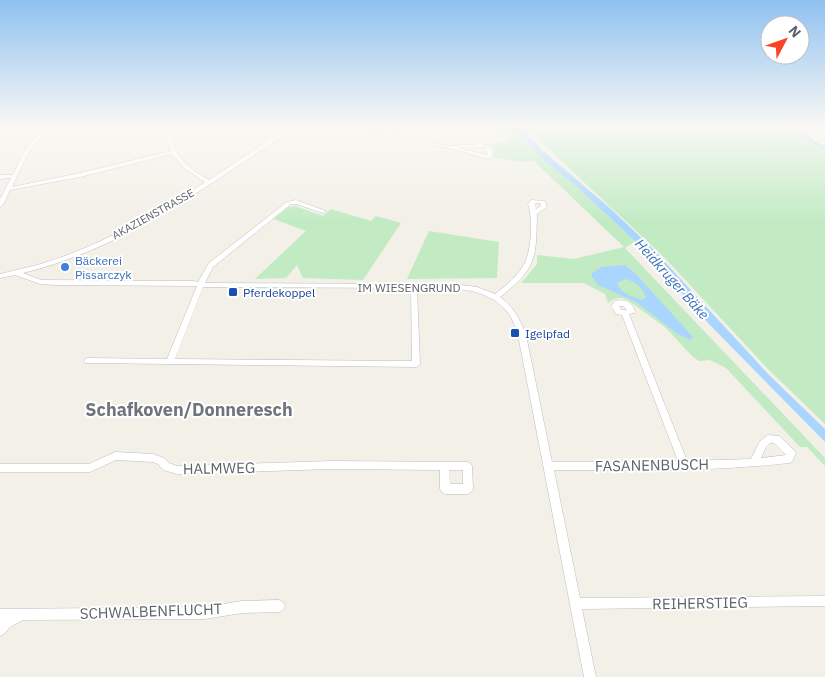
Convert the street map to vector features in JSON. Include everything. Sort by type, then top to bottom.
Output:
[{"type":"street","points":[[0,205],[24,158]]},
{"type":"street","points":[[0,191],[80,175],[150,158]]},
{"type":"street","points":[[178,158],[191,171],[209,182]]},
{"type":"street","name":"AKAZIENSTRASSE","points":[[0,276],[17,273],[72,255],[104,241],[209,182],[246,158]]},
{"type":"street","points":[[0,177],[15,176]]},
{"type":"street","points":[[170,361],[204,276],[212,266],[289,203],[296,202],[323,212]]},
{"type":"street","points":[[496,297],[516,282],[531,262],[534,213]]},
{"type":"street","name":"IM WIESENGRUND","points":[[17,273],[40,282],[194,283],[201,286],[414,286],[470,288],[496,297],[511,310],[518,322],[549,466],[590,677]]},
{"type":"street","points":[[88,361],[416,364],[414,286]]},
{"type":"street","points":[[625,313],[684,465]]},
{"type":"street","name":"HALMWEG","points":[[0,468],[90,468],[115,456],[153,458],[161,461],[166,467],[177,470],[332,465],[444,466]]},
{"type":"street","name":"FASANENBUSCH","points":[[549,466],[754,463]]},
{"type":"street","name":"REIHERSTIEG","points":[[575,604],[825,601]]},
{"type":"street","name":"SCHWALBENFLUCHT","points":[[0,614],[205,613],[242,607],[279,606]]},
{"type":"street","points":[[0,630],[6,623],[22,614]]},
{"type":"green space","points":[[497,158],[542,158],[578,188],[635,241],[625,248],[825,458],[825,466],[807,447],[800,447],[726,368],[710,360],[699,361],[666,328],[629,301],[622,298],[614,299],[608,303],[605,294],[584,283],[521,283],[537,264],[537,255],[574,259],[624,247],[534,161],[523,162]]},
{"type":"green space","points":[[558,158],[825,158],[825,424],[766,367],[664,257]]},
{"type":"green space","points":[[295,206],[323,216],[331,209],[371,221],[376,216],[401,223],[363,280],[303,278],[297,265],[286,278],[255,279],[306,231],[274,219],[288,207]]},
{"type":"green space","points":[[429,231],[499,242],[497,278],[407,279]]},
{"type":"water","name":"Heidkruger Bäke","points":[[542,158],[551,158],[611,209],[652,248],[769,375],[825,429],[825,442],[709,324],[635,241],[578,188]]},
{"type":"water","points":[[625,265],[636,274],[693,337],[690,340],[679,335],[636,302],[598,285],[592,277],[592,273],[602,267]],"holes":[[[626,279],[636,283],[643,290],[646,297],[642,300],[621,290],[617,283]]]},
{"type":"place","name":"Bäckerei Pissarczyk","points":[[65,267]]},
{"type":"place","name":"Pferdekoppel","points":[[233,292]]},
{"type":"place","name":"Igelpfad","points":[[515,333]]},
{"type":"district","name":"Schafkoven/Donneresch","points":[[189,409]]}]
